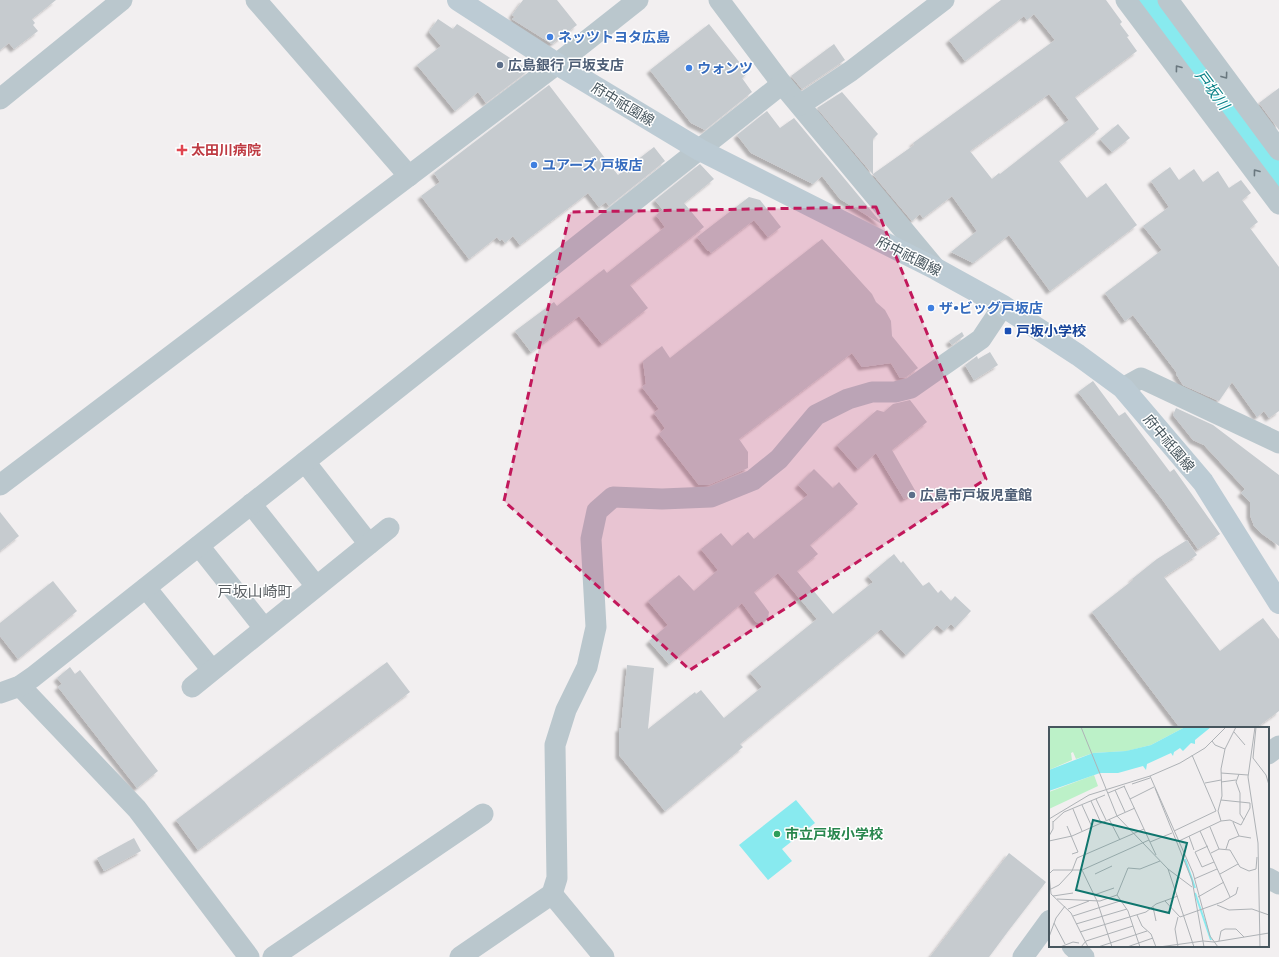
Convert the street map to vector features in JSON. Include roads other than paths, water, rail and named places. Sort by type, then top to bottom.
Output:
[{"type":"main road","name":"府中祇園線","points":[[458,0],[557,64],[700,150],[936,269],[1003,306],[1078,354],[1123,388],[1203,482],[1279,603]]},
{"type":"street","points":[[256,0],[409,176]]},
{"type":"street","points":[[0,485],[557,64],[638,0]]},
{"type":"street","points":[[719,0],[782,84],[936,269]]},
{"type":"street","points":[[800,105],[851,71],[944,0]]},
{"type":"street","points":[[1126,0],[1279,204]]},
{"type":"street","points":[[1139,16],[1160,0]]},
{"type":"street","points":[[1168,0],[1279,150]]},
{"type":"street","points":[[2,92],[110,3]]},
{"type":"street","points":[[0,693],[20,686],[33,677],[782,84]]},
{"type":"street","points":[[460,957],[552,894],[557,878],[555,745],[566,710],[587,667],[596,627],[591,539],[597,511],[613,497],[662,499],[711,497],[753,480],[779,460],[816,415],[848,399],[872,392],[895,392],[911,388],[981,339],[1003,306]]},
{"type":"street","points":[[1123,388],[1141,378],[1279,443]]},
{"type":"street","points":[[305,462],[369,544]]},
{"type":"street","points":[[252,504],[316,586]]},
{"type":"street","points":[[192,687],[389,528]]},
{"type":"street","points":[[199,546],[264,628]]},
{"type":"street","points":[[146,588],[212,670]]},
{"type":"street","points":[[20,686],[137,809],[249,957]]},
{"type":"street","points":[[1269,753],[1279,746]]},
{"type":"street","points":[[272,957],[483,814]]},
{"type":"street","points":[[1269,879],[1279,884]]},
{"type":"street","points":[[552,894],[604,957]]},
{"type":"street","points":[[1023,957],[1049,924]]},
{"type":"street","points":[[1073,947],[1084,957]]},
{"type":"water","name":"市立戸坂小学校","points":[[796,800],[815,823],[782,849],[792,861],[768,880],[739,845]]},
{"type":"waterway","name":"戸坂川","points":[[1144,0],[1279,180]]},
{"type":"place","name":"ネッツトヨタ広島","points":[[550,37]]},
{"type":"place","name":"広島銀行 戸坂支店","points":[[500,65]]},
{"type":"place","name":"ウォンツ","points":[[689,68]]},
{"type":"place","name":"太田川病院","points":[[182,150]]},
{"type":"place","name":"ユアーズ 戸坂店","points":[[534,165]]},
{"type":"place","name":"ザ•ビッグ戸坂店","points":[[931,308]]},
{"type":"place","name":"戸坂小学校","points":[[1008,331]]},
{"type":"place","name":"広島市戸坂児童館","points":[[912,495]]},
{"type":"place","name":"市立戸坂小学校","points":[[777,834]]},
{"type":"district","name":"戸坂山崎町","points":[[255,592]]}]
